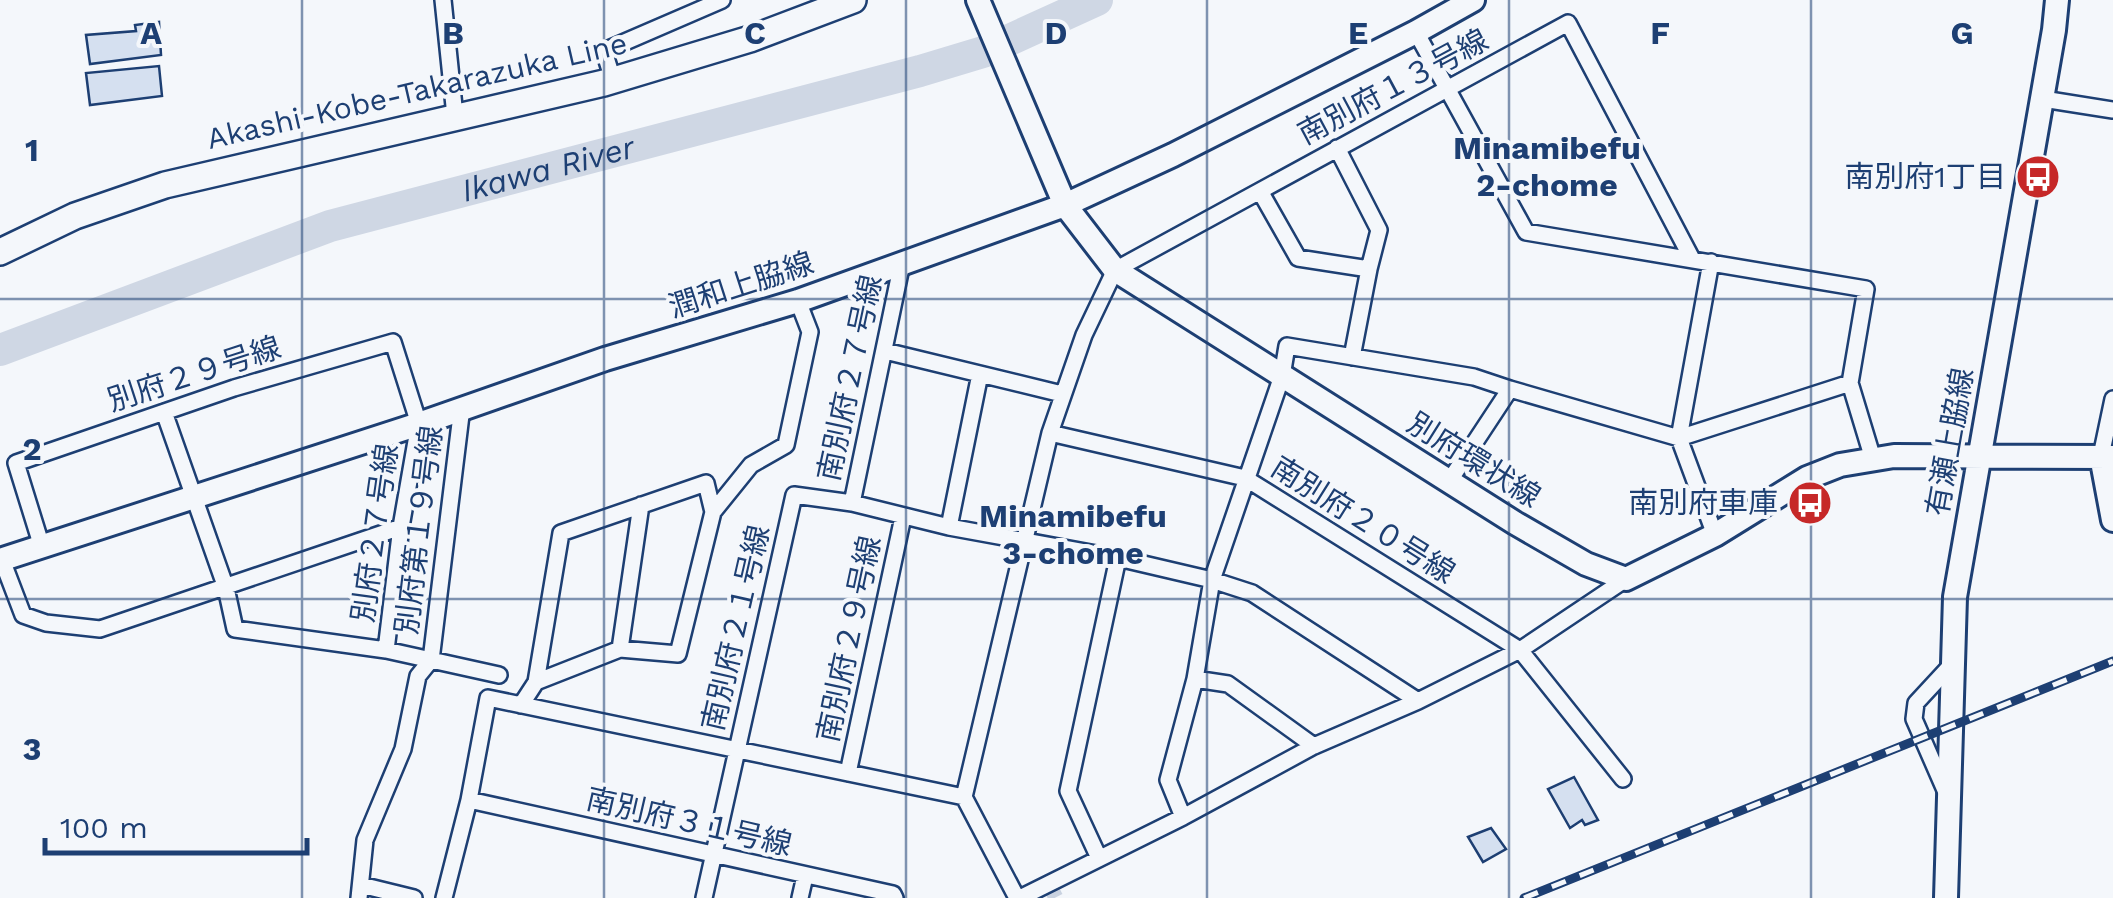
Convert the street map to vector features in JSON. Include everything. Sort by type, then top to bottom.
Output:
[{"type":"main road","name":"Akashi-Kobe-Takarazuka Line","points":[[0,252],[74,216],[165,185],[613,80],[750,39],[852,0]]},
{"type":"street","points":[[443,0],[455,116]]},
{"type":"street","points":[[613,80],[604,51],[722,0]]},
{"type":"street","name":"別府環状線","points":[[978,0],[1065,204],[1115,270],[1586,564],[1626,579]]},
{"type":"street","name":"潤和上脇線","points":[[1,560],[605,359],[798,301],[1065,204],[1173,155],[1473,0]]},
{"type":"street","name":"有瀬上脇線","points":[[1946,898],[1955,598],[2056,0]]},
{"type":"street","name":"南別府１３号線","points":[[1115,270],[1568,23],[1692,259]]},
{"type":"street","points":[[1416,32],[1526,232],[1866,289],[1850,382],[1874,459]]},
{"type":"street","points":[[2042,98],[2113,110]]},
{"type":"street","points":[[1337,148],[1380,230],[1352,357]]},
{"type":"street","points":[[1260,191],[1298,258],[1369,269]]},
{"type":"street","points":[[1711,262],[1679,438],[1715,535]]},
{"type":"street","name":"南別府２７号線","points":[[852,504],[902,263]]},
{"type":"street","points":[[1115,270],[1084,335],[1050,433],[964,798],[1018,898],[1183,817],[1314,746],[1418,701],[1520,650],[1626,579],[1715,535],[1806,478],[1874,459],[2107,456]]},
{"type":"street","points":[[536,682],[620,649],[678,654],[713,512],[750,464],[786,445],[810,332],[798,301]]},
{"type":"street","name":"別府２９号線","points":[[42,547],[16,463],[164,412],[392,342],[419,424]]},
{"type":"street","points":[[1183,817],[1168,780],[1195,679],[1212,580],[1282,376],[1287,346],[1474,377],[1679,438],[1850,382]]},
{"type":"street","points":[[886,350],[1062,394]]},
{"type":"street","points":[[949,528],[980,374]]},
{"type":"street","points":[[1450,480],[1510,389]]},
{"type":"street","points":[[2113,400],[2107,456],[2113,520]]},
{"type":"street","name":"別府第１９号線","points":[[360,891],[366,840],[403,749],[418,676],[431,660],[462,408]]},
{"type":"street","points":[[164,412],[226,588],[235,629],[386,650],[500,675]]},
{"type":"street","name":"別府２７号線","points":[[386,650],[419,424]]},
{"type":"street","name":"南別府２０号線","points":[[1050,433],[1245,478],[1520,650],[1622,780]]},
{"type":"street","points":[[521,704],[536,682],[561,532],[706,483],[713,512]]},
{"type":"street","name":"南別府２１号線","points":[[704,898],[794,494],[949,528],[1118,558],[1252,593],[1418,701]]},
{"type":"street","points":[[620,649],[641,505]]},
{"type":"street","name":"南別府２９号線","points":[[848,773],[903,518]]},
{"type":"street","points":[[1,560],[23,615],[46,624],[100,630],[401,527]]},
{"type":"street","points":[[1099,858],[1068,791],[1118,558]]},
{"type":"street","points":[[1949,798],[1914,719],[1916,703],[1952,663]]},
{"type":"street","points":[[1195,679],[1228,684],[1314,746]]},
{"type":"street","points":[[444,898],[469,800],[488,698],[964,798]]},
{"type":"street","name":"南別府３１号線","points":[[469,800],[893,894],[895,898]]},
{"type":"street","points":[[800,898],[805,876]]},
{"type":"street","points":[[360,891],[414,898]]},
{"type":"building","points":[[159,22],[161,55],[90,64],[86,35],[136,31],[135,25]]},
{"type":"building","points":[[159,66],[162,96],[90,105],[86,73]]},
{"type":"building","points":[[1574,777],[1598,820],[1585,825],[1582,820],[1570,828],[1548,789]]},
{"type":"building","points":[[1491,828],[1506,849],[1483,862],[1468,837]]},
{"type":"waterway","name":"Ikawa River","points":[[0,350],[330,226],[920,71],[983,52],[1097,0]]},
{"type":"tunnel","points":[[1049,884],[1056,898]]},
{"type":"railway","points":[[1524,898],[2113,661]]},
{"type":"place","name":"南別府1丁目","points":[[2038,177]]},
{"type":"place","name":"南別府車庫","points":[[1810,503]]},
{"type":"district","name":"Minamibefu 2-chome","points":[[1547,166]]},
{"type":"district","name":"Minamibefu 3-chome","points":[[1073,534]]}]
